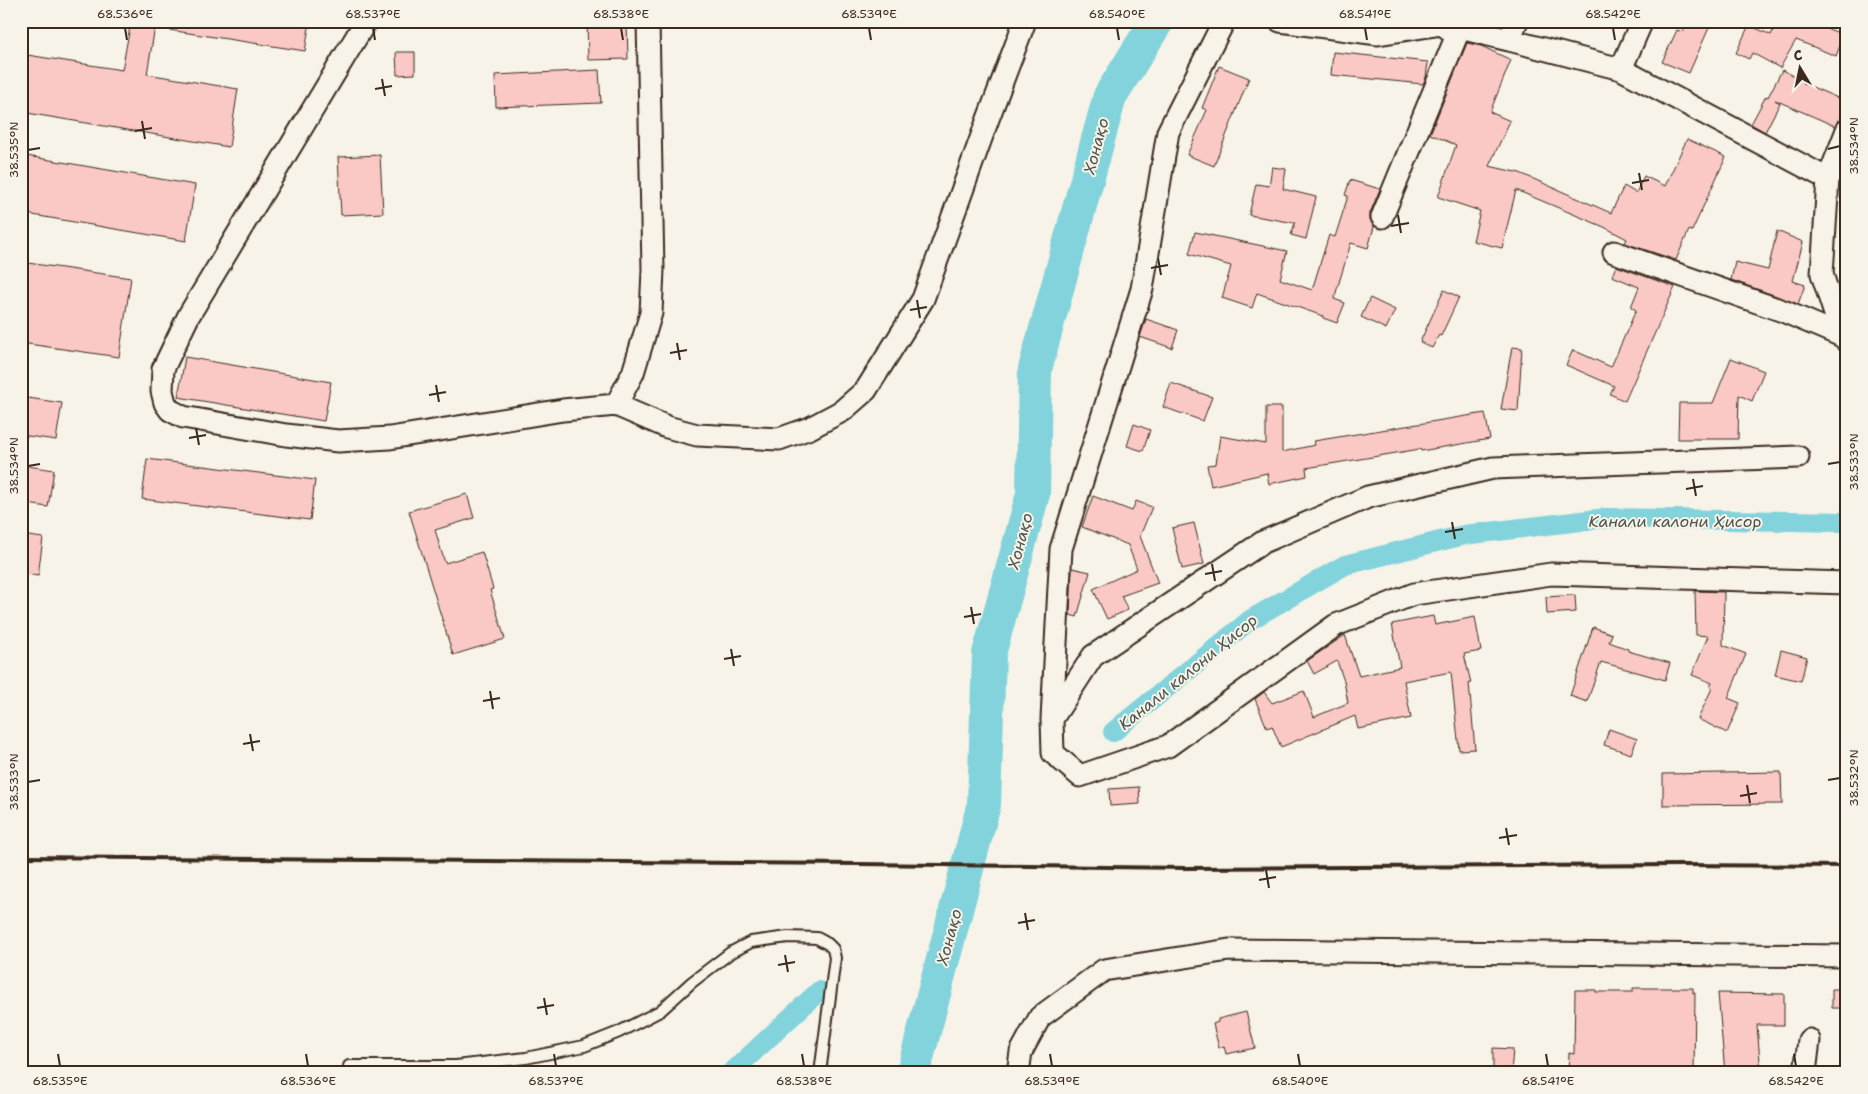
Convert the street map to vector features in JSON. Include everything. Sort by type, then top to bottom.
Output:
[{"type":"street","points":[[366,21],[189,315],[163,369],[162,391],[165,403],[170,410],[183,417],[286,435],[338,441],[390,438],[563,410],[616,405],[667,427],[697,435],[779,439],[810,428],[842,411],[866,390],[923,299],[1025,21]]},
{"type":"street","points":[[616,405],[633,373],[652,313],[653,270],[648,21]]},
{"type":"street","points":[[1224,21],[1168,132],[1142,289],[1062,549],[1052,719],[1053,754],[1080,776],[1168,746],[1336,625],[1414,594],[1551,574],[1847,583]]},
{"type":"street","points":[[1280,21],[1378,34],[1442,22],[1513,31],[1621,69],[1828,179]]},
{"type":"street","points":[[1621,69],[1642,21]]},
{"type":"street","points":[[1382,217],[1457,35],[1442,22]]},
{"type":"street","points":[[1845,336],[1822,274],[1828,179],[1847,130]]},
{"type":"street","points":[[1614,252],[1783,311],[1845,336]]},
{"type":"street","points":[[1052,719],[1093,656],[1263,542],[1368,497],[1493,468],[1798,457]]},
{"type":"street","points":[[1018,1073],[1021,1052],[1040,1017],[1104,970],[1229,950],[1847,956]]},
{"type":"street","points":[[1805,1073],[1809,1040]]},
{"type":"lane","points":[[349,1066],[456,1066],[526,1058],[584,1046],[619,1032],[660,1011],[692,982],[730,953],[751,942],[788,937],[817,938],[828,944],[833,950],[835,958],[820,1073]]},
{"type":"building","points":[[131,21],[156,21],[147,74],[238,89],[229,147],[21,112],[21,54],[122,70]]},
{"type":"building","points":[[170,21],[310,21],[305,51],[169,30]]},
{"type":"building","points":[[587,21],[627,21],[628,59],[588,60]]},
{"type":"building","points":[[1688,21],[1712,21],[1689,73],[1662,62],[1677,30],[1683,32]]},
{"type":"building","points":[[1777,21],[1808,21],[1844,35],[1836,56],[1796,40],[1780,68],[1752,53],[1749,59],[1736,53],[1749,25],[1771,35]]},
{"type":"building","points":[[1467,43],[1481,46],[1511,60],[1490,112],[1510,121],[1489,166],[1520,173],[1611,213],[1624,186],[1636,193],[1644,176],[1665,186],[1687,139],[1726,157],[1692,231],[1689,230],[1676,260],[1625,243],[1627,239],[1604,227],[1516,190],[1502,248],[1473,241],[1480,211],[1438,197],[1456,145],[1430,134]]},
{"type":"building","points":[[396,52],[415,52],[415,74],[397,75]]},
{"type":"building","points":[[1333,52],[1428,62],[1426,77],[1423,84],[1331,75]]},
{"type":"building","points":[[1219,66],[1249,78],[1214,166],[1187,155],[1207,110],[1202,108]]},
{"type":"building","points":[[599,70],[601,103],[496,107],[495,75]]},
{"type":"building","points":[[1782,70],[1804,81],[1803,83],[1847,102],[1835,126],[1775,100],[1780,103],[1765,132],[1751,124]]},
{"type":"building","points":[[21,155],[195,185],[186,241],[21,213]]},
{"type":"building","points":[[380,155],[383,213],[341,215],[338,157]]},
{"type":"building","points":[[1272,167],[1286,169],[1283,189],[1316,197],[1306,239],[1291,235],[1295,223],[1249,215],[1256,184],[1269,186]]},
{"type":"building","points":[[1350,180],[1380,189],[1370,213],[1370,219],[1374,227],[1368,248],[1351,243],[1334,299],[1345,303],[1337,323],[1323,318],[1323,316],[1257,293],[1252,308],[1222,298],[1231,266],[1189,254],[1195,232],[1287,251],[1280,279],[1312,290],[1329,235],[1335,237],[1348,196],[1345,195]]},
{"type":"building","points":[[1777,231],[1803,242],[1793,281],[1805,285],[1798,304],[1731,280],[1735,262],[1768,270]]},
{"type":"building","points":[[21,262],[131,278],[119,357],[21,343]]},
{"type":"building","points":[[1616,266],[1675,287],[1625,401],[1610,394],[1614,386],[1566,365],[1573,350],[1611,367],[1636,310],[1631,307],[1639,287],[1612,276]]},
{"type":"building","points":[[1444,290],[1459,297],[1441,336],[1439,335],[1432,348],[1420,342]]},
{"type":"building","points":[[1370,298],[1395,310],[1386,329],[1361,317]]},
{"type":"building","points":[[1146,319],[1178,330],[1172,348],[1140,337]]},
{"type":"building","points":[[1512,347],[1522,348],[1518,411],[1501,409]]},
{"type":"building","points":[[185,357],[331,382],[324,421],[178,397]]},
{"type":"building","points":[[1731,358],[1764,371],[1752,401],[1739,395],[1738,439],[1678,439],[1679,403],[1713,403]]},
{"type":"building","points":[[1171,383],[1212,397],[1203,421],[1163,407]]},
{"type":"building","points":[[21,397],[62,403],[56,440],[21,435]]},
{"type":"building","points":[[1266,407],[1282,407],[1282,452],[1315,445],[1314,441],[1485,413],[1490,439],[1306,468],[1307,476],[1269,484],[1267,473],[1211,486],[1207,465],[1216,464],[1220,436],[1266,444]]},
{"type":"building","points":[[1134,424],[1150,430],[1143,451],[1127,446]]},
{"type":"building","points":[[147,459],[315,480],[310,520],[142,499]]},
{"type":"building","points":[[21,465],[54,470],[48,507],[21,503]]},
{"type":"building","points":[[467,494],[474,518],[435,530],[445,563],[482,552],[493,589],[490,590],[505,639],[453,655],[409,511]]},
{"type":"building","points":[[1093,496],[1132,511],[1136,501],[1152,507],[1140,536],[1158,583],[1121,596],[1128,610],[1107,619],[1093,589],[1137,569],[1128,545],[1082,527]]},
{"type":"building","points":[[1194,523],[1204,564],[1182,569],[1172,528]]},
{"type":"building","points":[[21,535],[43,538],[38,576],[21,573]]},
{"type":"building","points":[[1072,568],[1090,572],[1077,617],[1070,615]]},
{"type":"building","points":[[1695,591],[1724,592],[1723,645],[1746,654],[1728,698],[1740,703],[1727,733],[1698,719],[1712,688],[1710,687],[1712,683],[1692,675],[1708,636],[1696,635]]},
{"type":"building","points":[[1575,595],[1576,612],[1547,614],[1546,597]]},
{"type":"building","points":[[1433,616],[1435,625],[1475,617],[1481,651],[1464,654],[1471,683],[1469,683],[1475,749],[1459,750],[1451,672],[1404,681],[1411,718],[1358,729],[1355,716],[1281,747],[1272,726],[1267,728],[1255,699],[1264,692],[1272,703],[1304,691],[1314,717],[1348,703],[1344,681],[1337,661],[1314,674],[1307,661],[1345,635],[1359,676],[1400,667],[1392,624]]},
{"type":"building","points":[[1593,627],[1612,634],[1609,642],[1628,649],[1628,651],[1670,663],[1665,680],[1601,662],[1587,702],[1570,696]]},
{"type":"building","points":[[1781,650],[1807,657],[1801,681],[1775,675]]},
{"type":"building","points":[[1609,729],[1637,739],[1631,754],[1604,745]]},
{"type":"building","points":[[1781,772],[1782,804],[1663,805],[1663,774]]},
{"type":"building","points":[[1139,787],[1140,804],[1110,806],[1109,789]]},
{"type":"building","points":[[1633,988],[1693,988],[1693,993],[1695,993],[1694,1073],[1568,1073],[1569,1053],[1574,1054],[1575,990],[1633,992]]},
{"type":"building","points":[[1832,989],[1847,989],[1847,1008],[1832,1008]]},
{"type":"building","points":[[1718,993],[1784,994],[1784,1025],[1757,1025],[1761,1073],[1725,1073]]},
{"type":"building","points":[[1246,1012],[1255,1048],[1226,1054],[1224,1046],[1219,1048],[1213,1024],[1218,1022],[1218,1019]]},
{"type":"building","points":[[1493,1048],[1513,1049],[1511,1073],[1493,1073]]},
{"type":"waterway","name":"Хонақо","points":[[913,1073],[984,804],[989,654],[1033,494],[1035,369],[1110,96],[1157,21]]},
{"type":"waterway","name":"Канали калони Ҳисор","points":[[1113,732],[1250,620],[1345,565],[1464,535],[1606,518],[1847,522]]},
{"type":"waterway","name":"Канали калони Ҳисор","points":[[731,1073],[819,991]]},
{"type":"railway","points":[[21,857],[1184,868],[1847,866]]}]
